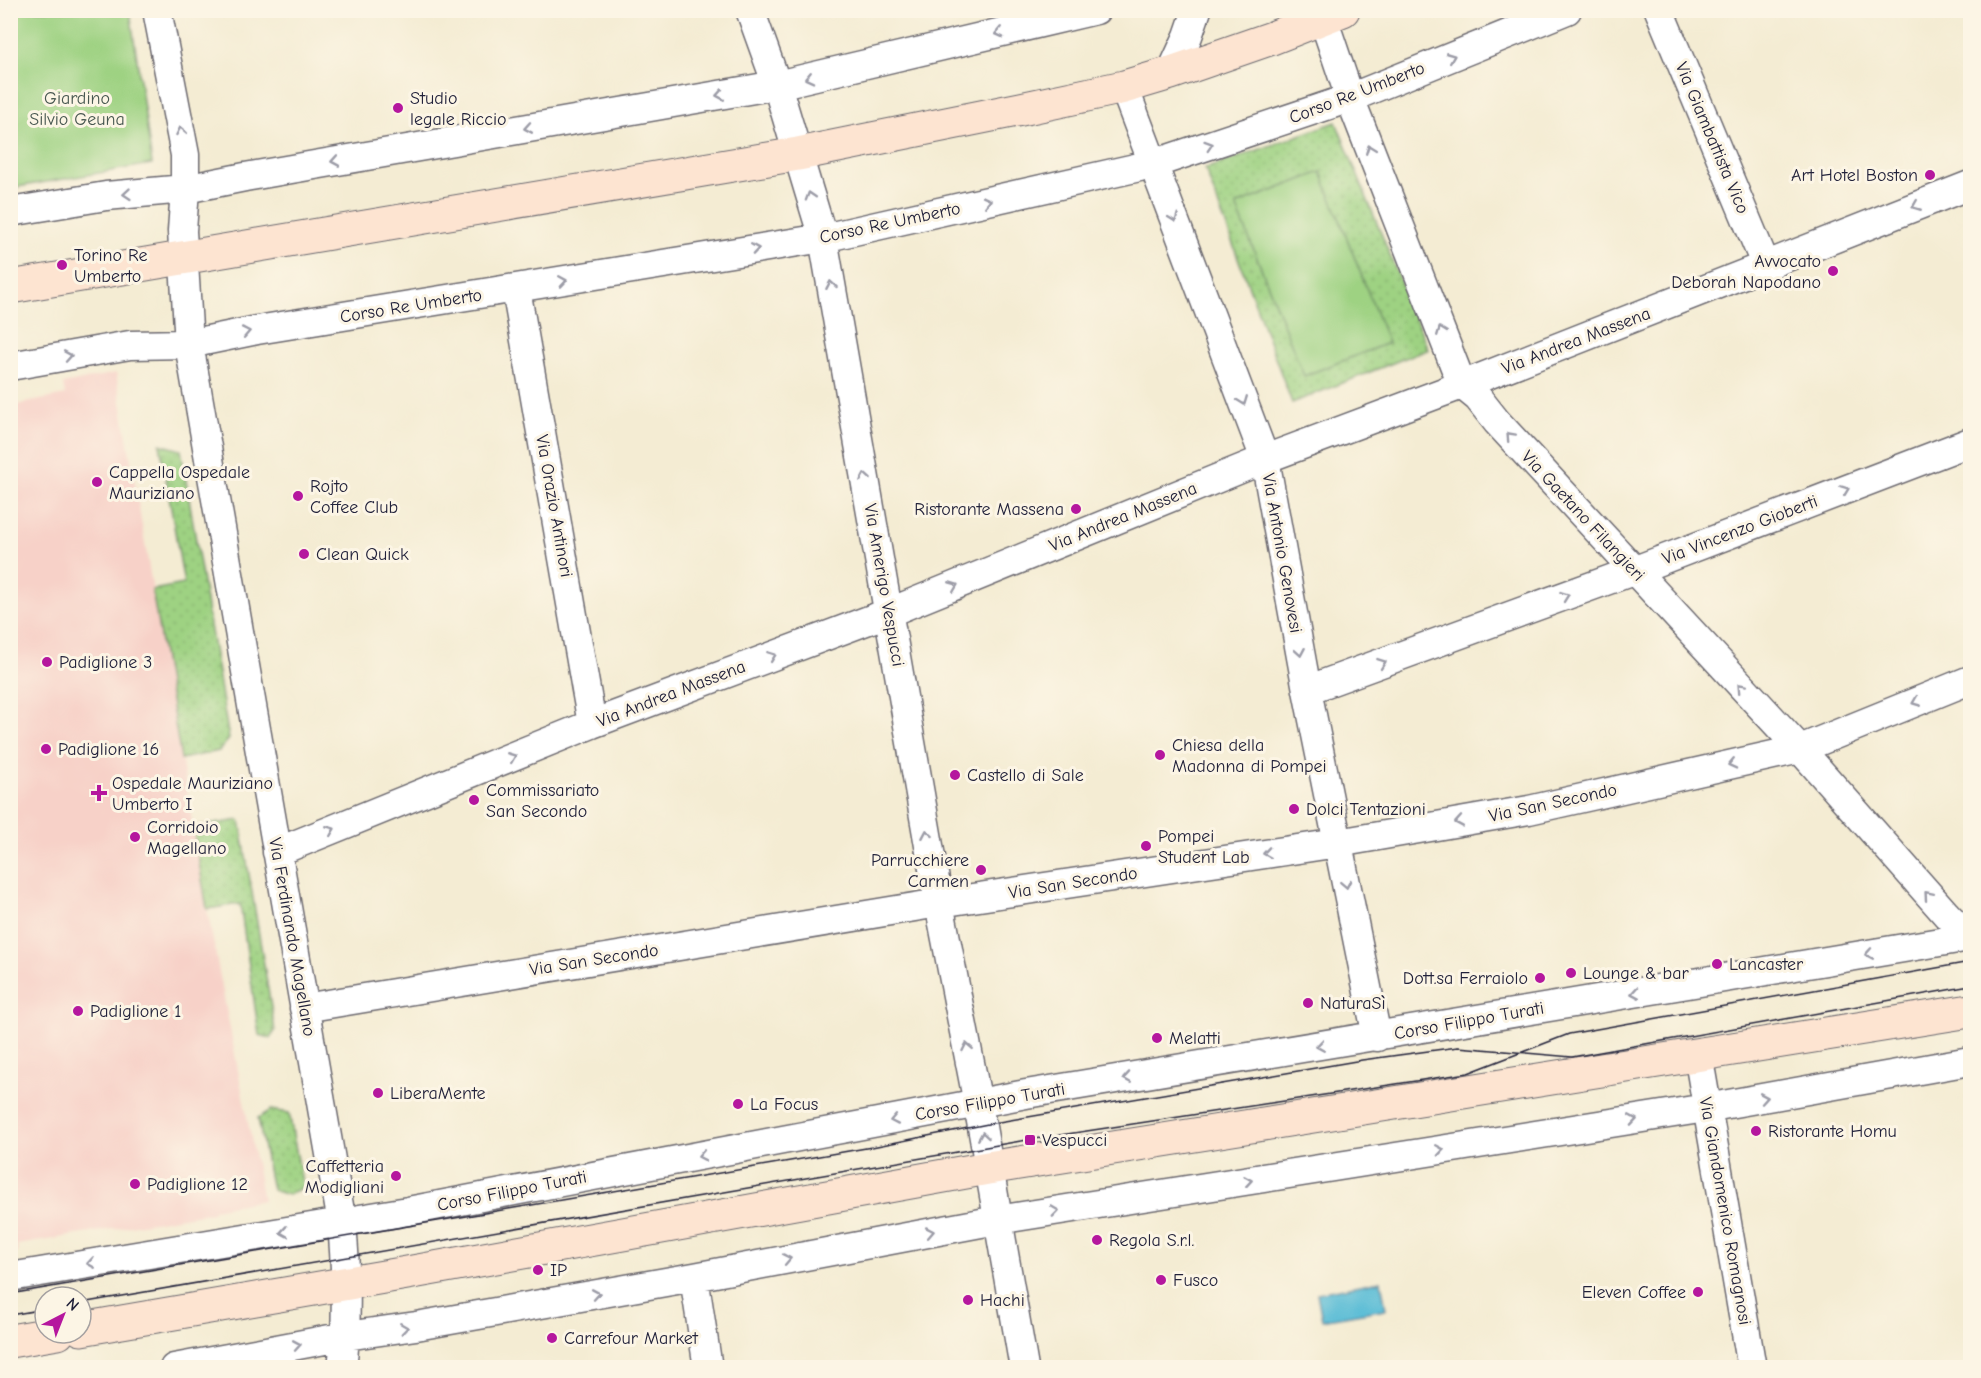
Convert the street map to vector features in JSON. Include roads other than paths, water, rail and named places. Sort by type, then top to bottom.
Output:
[{"type":"main road","points":[[10,286],[798,154],[1021,110],[1124,87],[1171,73],[1333,14]]},
{"type":"main road","points":[[93,1327],[407,1273],[988,1168],[1971,1011]]},
{"type":"main road","points":[[10,1341],[33,1337]]},
{"type":"street","name":"Via Ferdinando Magellano","points":[[157,10],[185,155],[182,226],[189,344],[342,1223],[346,1282],[346,1336],[342,1368]]},
{"type":"street","name":"Via Amerigo Vespucci","points":[[750,10],[777,85],[823,238],[939,903],[978,1104],[988,1168]]},
{"type":"street","points":[[10,213],[106,196],[185,189],[777,85],[1096,10]]},
{"type":"street","points":[[1171,73],[1197,10]]},
{"type":"street","name":"Corso Re Umberto","points":[[10,366],[130,345],[189,344],[257,330],[823,238],[1153,164],[1350,98],[1567,10]]},
{"type":"street","name":"Via Giambattista Vico","points":[[1659,10],[1766,266]]},
{"type":"street","name":"Via Gaetano Filangieri","points":[[1333,14],[1350,98],[1462,385],[1478,398],[1633,571],[1800,749],[1969,937]]},
{"type":"street","name":"Via Antonio Genovesi","points":[[1124,87],[1265,459],[1307,690],[1377,1037]]},
{"type":"street","name":"Via Andrea Massena","points":[[277,852],[592,724],[890,612],[1265,459],[1462,385],[1971,185]]},
{"type":"street","name":"Via Orazio Antinori","points":[[516,289],[592,724]]},
{"type":"street","name":"Via Vincenzo Gioberti","points":[[1307,690],[1633,571],[1971,442]]},
{"type":"street","name":"Via San Secondo","points":[[304,1008],[939,903],[1338,843],[1529,810],[1800,749],[1971,680]]},
{"type":"street","name":"Corso Filippo Turati","points":[[10,1276],[342,1223],[1026,1094],[1969,937]]},
{"type":"street","name":"Via Giandomenico Romagnosi","points":[[1698,1054],[1752,1368]]},
{"type":"street","points":[[174,1368],[346,1336],[416,1326],[694,1277],[997,1220],[1706,1108],[1971,1061]]},
{"type":"street","points":[[988,1168],[1024,1368]]},
{"type":"street","points":[[694,1277],[708,1368]]},
{"type":"street","points":[[346,1336],[362,1368]]},
{"type":"water","points":[[1381,1281],[1386,1309],[1322,1320],[1317,1293]]},
{"type":"tram line","points":[[93,1301],[1021,1141],[1468,1073],[1569,1034],[1970,962]]},
{"type":"tram line","points":[[10,1294],[872,1147],[993,1123],[1362,1060],[1458,1047],[1572,1057],[1970,986]]},
{"type":"tram line","points":[[10,1315],[33,1311]]},
{"type":"place","name":"Studio legale Riccio","points":[[398,108]]},
{"type":"place","name":"Art Hotel Boston","points":[[1930,175]]},
{"type":"place","name":"Torino Re Umberto","points":[[62,265]]},
{"type":"place","name":"Avvocato Deborah Napodano","points":[[1833,271]]},
{"type":"place","name":"Cappella Ospedale Mauriziano","points":[[97,482]]},
{"type":"place","name":"Rojto Coffee Club","points":[[298,496]]},
{"type":"place","name":"Ristorante Massena","points":[[1076,509]]},
{"type":"place","name":"Clean Quick","points":[[304,554]]},
{"type":"place","name":"Padiglione 3","points":[[47,662]]},
{"type":"place","name":"Padiglione 16","points":[[46,749]]},
{"type":"place","name":"Chiesa della Madonna di Pompei","points":[[1160,755]]},
{"type":"place","name":"Castello di Sale","points":[[955,775]]},
{"type":"place","name":"Ospedale Mauriziano Umberto I","points":[[99,793]]},
{"type":"place","name":"Commissariato San Secondo","points":[[474,800]]},
{"type":"place","name":"Dolci Tentazioni","points":[[1294,809]]},
{"type":"place","name":"Corridoio Magellano","points":[[135,837]]},
{"type":"place","name":"Pompei Student Lab","points":[[1146,846]]},
{"type":"place","name":"Parrucchiere Carmen","points":[[981,870]]},
{"type":"place","name":"Lancaster","points":[[1717,964]]},
{"type":"place","name":"Lounge & bar","points":[[1571,973]]},
{"type":"place","name":"Dott.sa Ferraiolo","points":[[1540,978]]},
{"type":"place","name":"NaturaSì","points":[[1308,1003]]},
{"type":"place","name":"Padiglione 1","points":[[78,1011]]},
{"type":"place","name":"Melatti","points":[[1157,1038]]},
{"type":"place","name":"LiberaMente","points":[[378,1093]]},
{"type":"place","name":"La Focus","points":[[738,1104]]},
{"type":"place","name":"Ristorante Homu","points":[[1756,1131]]},
{"type":"place","name":"Vespucci","points":[[1030,1140]]},
{"type":"place","name":"Caffetteria Modigliani","points":[[396,1176]]},
{"type":"place","name":"Padiglione 12","points":[[135,1184]]},
{"type":"place","name":"Regola S.r.l.","points":[[1097,1240]]},
{"type":"place","name":"IP","points":[[538,1270]]},
{"type":"place","name":"Fusco","points":[[1161,1280]]},
{"type":"place","name":"Eleven Coffee","points":[[1698,1292]]},
{"type":"place","name":"Hachi","points":[[968,1300]]},
{"type":"place","name":"Carrefour Market","points":[[552,1338]]},
{"type":"park label","name":"Giardino Silvio Geuna","points":[[77,108]]}]
